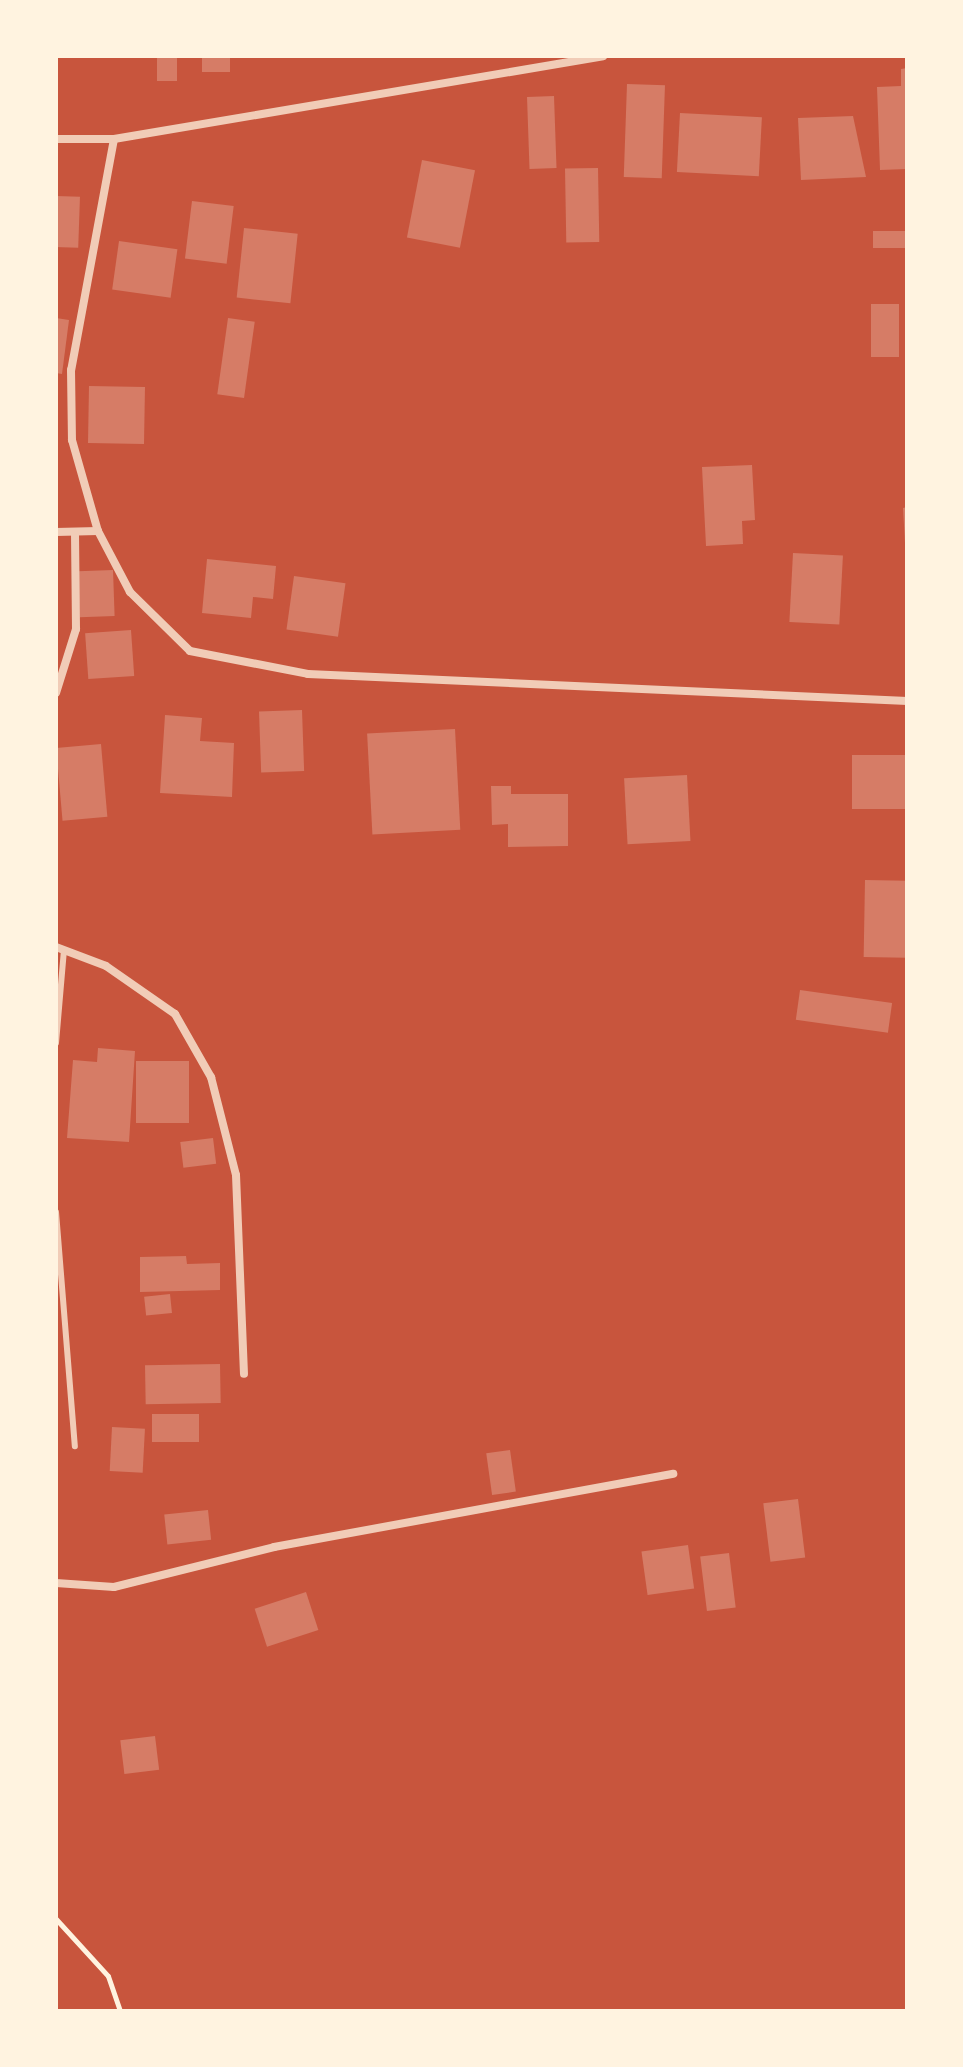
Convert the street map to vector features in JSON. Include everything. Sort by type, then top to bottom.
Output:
[{"type":"street","points":[[56,139],[114,139],[603,56]]},
{"type":"street","points":[[114,139],[71,370],[72,440],[98,531],[147,614],[190,651],[308,674],[907,701]]},
{"type":"street","points":[[56,532],[98,531]]},
{"type":"street","points":[[56,693],[76,629],[75,532]]},
{"type":"street","points":[[60,948],[106,966],[175,1014],[211,1077],[236,1175],[244,1374]]},
{"type":"street","points":[[56,1583],[114,1587],[274,1547],[673,1474]]},
{"type":"lane","points":[[56,1043],[60,948]]},
{"type":"lane","points":[[56,1212],[75,1446]]},
{"type":"path","points":[[56,1919],[108,1976],[120,2011]]},
{"type":"building","points":[[157,56],[177,56],[177,81],[157,81]]},
{"type":"building","points":[[202,56],[230,56],[230,72],[202,72]]},
{"type":"building","points":[[907,68],[907,169],[880,170],[877,87],[901,86],[901,69]]},
{"type":"building","points":[[627,84],[665,85],[662,178],[624,177]]},
{"type":"building","points":[[554,96],[557,168],[530,169],[527,97]]},
{"type":"building","points":[[680,113],[762,117],[759,176],[677,172]]},
{"type":"building","points":[[853,116],[866,177],[801,180],[798,118]]},
{"type":"building","points":[[422,160],[475,170],[460,248],[407,238]]},
{"type":"building","points":[[598,168],[599,242],[566,243],[565,169]]},
{"type":"building","points":[[56,196],[80,197],[78,248],[56,247]]},
{"type":"building","points":[[192,201],[234,206],[227,264],[185,259]]},
{"type":"building","points":[[244,228],[298,234],[290,303],[237,298]]},
{"type":"building","points":[[873,231],[907,231],[907,248],[873,248]]},
{"type":"building","points":[[119,241],[177,249],[171,298],[112,290]]},
{"type":"building","points":[[871,304],[899,304],[899,357],[871,357]]},
{"type":"building","points":[[56,318],[69,320],[62,374],[56,373]]},
{"type":"building","points":[[228,318],[255,322],[244,398],[217,394]]},
{"type":"building","points":[[89,386],[145,387],[144,444],[88,443]]},
{"type":"building","points":[[752,465],[755,520],[742,521],[743,544],[706,546],[702,467]]},
{"type":"building","points":[[907,507],[907,543],[905,543],[903,508]]},
{"type":"building","points":[[793,553],[843,556],[839,625],[789,622]]},
{"type":"building","points":[[207,559],[276,566],[273,599],[253,597],[251,618],[202,613]]},
{"type":"building","points":[[113,570],[115,616],[80,617],[78,571]]},
{"type":"building","points":[[294,576],[345,583],[338,637],[286,629]]},
{"type":"building","points":[[131,630],[134,676],[88,679],[85,633]]},
{"type":"building","points":[[302,710],[304,771],[261,772],[259,712]]},
{"type":"building","points":[[165,715],[202,718],[200,741],[234,743],[232,797],[160,793]]},
{"type":"building","points":[[455,729],[460,830],[372,834],[367,734]]},
{"type":"building","points":[[101,744],[107,817],[63,821],[56,748]]},
{"type":"building","points":[[852,755],[907,755],[907,809],[852,809]]},
{"type":"building","points":[[687,775],[690,841],[628,844],[624,778]]},
{"type":"building","points":[[491,786],[511,786],[511,794],[568,794],[568,846],[508,847],[508,824],[492,825]]},
{"type":"building","points":[[865,880],[907,881],[906,958],[864,957]]},
{"type":"building","points":[[800,990],[892,1003],[888,1033],[796,1020]]},
{"type":"building","points":[[98,1048],[135,1051],[129,1142],[67,1138],[73,1060],[97,1062]]},
{"type":"building","points":[[136,1061],[189,1061],[189,1123],[136,1123]]},
{"type":"building","points":[[213,1138],[216,1164],[183,1168],[180,1142]]},
{"type":"building","points":[[186,1256],[187,1264],[220,1263],[220,1290],[140,1292],[140,1257]]},
{"type":"building","points":[[170,1294],[172,1313],[146,1316],[144,1297]]},
{"type":"building","points":[[220,1364],[221,1403],[146,1404],[145,1365]]},
{"type":"building","points":[[152,1414],[199,1414],[199,1442],[152,1442]]},
{"type":"building","points":[[112,1427],[145,1429],[143,1473],[110,1471]]},
{"type":"building","points":[[510,1450],[516,1492],[492,1495],[486,1453]]},
{"type":"building","points":[[798,1499],[805,1558],[770,1562],[763,1503]]},
{"type":"building","points":[[208,1510],[211,1540],[167,1544],[164,1515]]},
{"type":"building","points":[[688,1545],[694,1589],[648,1595],[641,1552]]},
{"type":"building","points":[[729,1553],[736,1608],[707,1611],[700,1557]]},
{"type":"building","points":[[306,1592],[318,1630],[267,1647],[255,1609]]},
{"type":"building","points":[[155,1736],[159,1770],[124,1774],[120,1740]]}]
